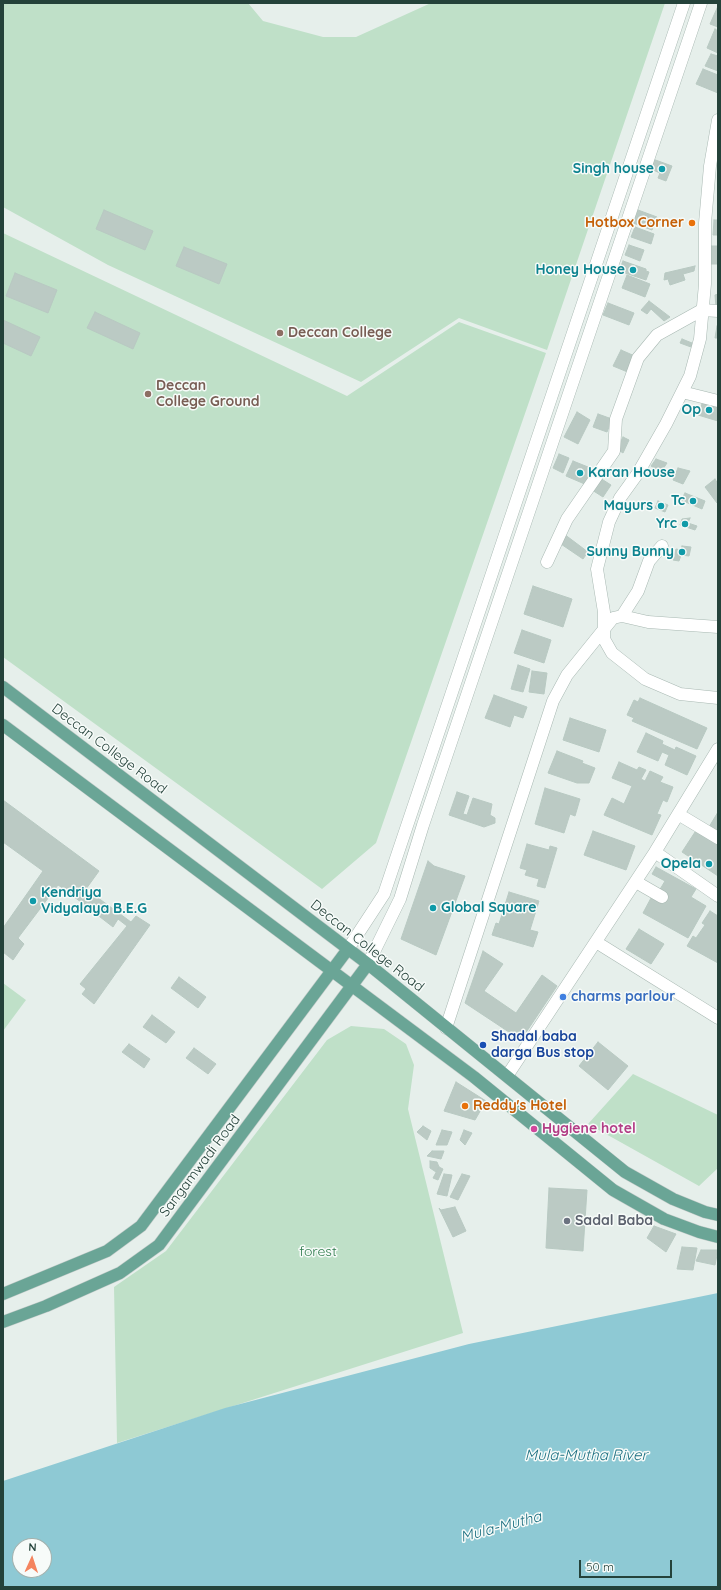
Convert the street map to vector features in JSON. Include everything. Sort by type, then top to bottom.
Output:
[{"type":"main road","name":"Deccan College Road","points":[[3,687],[368,964],[625,1172],[673,1199],[705,1212],[718,1215]]},
{"type":"main road","points":[[3,725],[474,1077],[613,1190],[664,1219],[699,1232],[718,1237]]},
{"type":"main road","name":"Sangamwadi Road","points":[[3,1294],[36,1282],[107,1251],[141,1226],[348,949]]},
{"type":"main road","name":"Sangamwadi Road","points":[[3,1322],[46,1306],[120,1274],[159,1245],[368,964]]},
{"type":"street","points":[[348,949],[384,894],[684,3]]},
{"type":"street","points":[[368,964],[400,899],[422,825],[701,3]]},
{"type":"street","points":[[718,120],[714,167],[705,223],[705,284],[700,338],[690,376],[638,473],[620,498],[609,522],[597,570],[604,612],[604,639],[618,660],[645,679],[680,694],[718,698]]},
{"type":"street","points":[[548,562],[567,519],[614,451],[616,419],[638,358],[657,335],[702,310],[718,311]]},
{"type":"street","points":[[682,392],[718,401]]},
{"type":"street","points":[[622,616],[638,591],[649,561],[662,546]]},
{"type":"street","points":[[446,1028],[553,702],[567,675],[613,618],[622,616],[648,622],[718,627]]},
{"type":"street","points":[[507,1076],[636,882],[718,749]]},
{"type":"street","points":[[678,814],[718,838]]},
{"type":"street","points":[[655,852],[718,896]]},
{"type":"street","points":[[636,882],[662,897]]},
{"type":"street","points":[[596,942],[718,1018]]},
{"type":"green space","points":[[3,3],[248,3],[263,21],[323,37],[356,37],[431,3],[665,3],[547,350],[459,318],[361,382],[108,265],[3,207]]},
{"type":"green space","points":[[3,233],[347,396],[459,322],[546,353],[376,843],[322,889],[3,657]]},
{"type":"green space","points":[[3,983],[26,1000],[3,1031]]},
{"type":"green space","name":"forest","points":[[351,1026],[384,1029],[406,1044],[414,1065],[408,1109],[463,1333],[117,1443],[114,1287],[166,1251],[327,1040]]},
{"type":"green space","points":[[633,1074],[718,1115],[718,1168],[699,1186],[588,1124]]},
{"type":"water","name":"Mula-Mutha River","points":[[718,1293],[718,1587],[3,1587],[3,1481],[225,1408],[469,1344]]},
{"type":"building","points":[[718,6],[718,27],[710,24]]},
{"type":"building","points":[[715,29],[718,31],[718,53],[707,48]]},
{"type":"building","points":[[711,54],[718,56],[718,71],[705,66]]},
{"type":"building","points":[[703,69],[718,75],[718,93],[696,84]]},
{"type":"building","name":"Singh house","points":[[650,158],[672,166],[666,181],[658,178],[660,173],[653,170],[654,168],[648,166]]},
{"type":"building","points":[[104,210],[153,231],[145,250],[96,229]]},
{"type":"building","points":[[638,210],[657,217],[652,230],[633,223]]},
{"type":"building","points":[[714,220],[718,220],[718,235],[713,235]]},
{"type":"building","points":[[635,227],[654,234],[651,244],[631,237]]},
{"type":"building","points":[[629,245],[644,250],[640,261],[625,255]]},
{"type":"building","points":[[711,246],[718,246],[718,264],[711,264]]},
{"type":"building","points":[[184,247],[227,264],[219,284],[176,266]]},
{"type":"building","name":"Honey House","points":[[623,261],[646,269],[646,271],[649,272],[646,280],[619,271]]},
{"type":"building","points":[[695,266],[694,271],[683,274],[685,280],[670,285],[668,279],[664,280],[665,273]]},
{"type":"building","points":[[15,273],[57,290],[48,313],[6,296]]},
{"type":"building","points":[[627,275],[650,284],[645,297],[622,288]]},
{"type":"building","points":[[718,294],[718,306],[716,307],[715,295]]},
{"type":"building","points":[[649,301],[670,317],[664,321],[651,309],[647,314],[641,310]]},
{"type":"building","points":[[608,303],[634,313],[629,325],[603,315]]},
{"type":"building","points":[[95,312],[140,333],[133,349],[87,328]]},
{"type":"building","points":[[3,320],[40,337],[31,356],[3,343]]},
{"type":"building","points":[[717,326],[718,338],[715,338]]},
{"type":"building","points":[[682,339],[692,343],[691,347],[680,343]]},
{"type":"building","points":[[621,350],[637,357],[630,373],[613,366]]},
{"type":"building","name":"Op","points":[[703,401],[718,406],[718,421],[698,415]]},
{"type":"building","points":[[577,412],[590,420],[578,444],[564,437]]},
{"type":"building","points":[[598,414],[612,419],[607,432],[593,427]]},
{"type":"building","points":[[623,437],[629,440],[623,453],[617,449]]},
{"type":"building","points":[[559,454],[569,458],[563,473],[553,468]]},
{"type":"building","points":[[656,459],[667,463],[661,472],[651,466]]},
{"type":"building","name":"Karan House","points":[[573,461],[593,469],[587,485],[566,476]]},
{"type":"building","points":[[678,468],[690,471],[683,484],[673,480]]},
{"type":"building","points":[[600,478],[611,485],[603,497],[592,490]]},
{"type":"building","points":[[715,479],[718,484],[717,503],[705,487]]},
{"type":"building","name":"Tc","points":[[685,493],[705,501],[702,509],[681,500]]},
{"type":"building","name":"Mayurs","points":[[658,501],[668,505],[665,512],[655,508]]},
{"type":"building","name":"Yrc","points":[[690,518],[688,523],[697,526],[695,530],[680,525],[682,519]]},
{"type":"building","points":[[564,534],[588,552],[583,559],[558,542]]},
{"type":"building","name":"Sunny Bunny","points":[[682,546],[691,547],[689,556],[681,555],[679,561],[673,560],[676,549],[681,550]]},
{"type":"building","points":[[533,586],[572,599],[563,627],[524,614]]},
{"type":"building","points":[[522,630],[551,640],[544,663],[514,653]]},
{"type":"building","points":[[518,665],[530,669],[523,692],[511,689]]},
{"type":"building","points":[[532,671],[547,673],[544,694],[529,692]]},
{"type":"building","points":[[494,695],[527,707],[523,718],[514,715],[510,727],[485,718]]},
{"type":"building","points":[[640,698],[707,728],[697,749],[632,721],[634,718],[627,715],[634,700],[638,702]]},
{"type":"building","points":[[570,718],[606,730],[599,752],[563,740]]},
{"type":"building","points":[[646,733],[663,741],[662,744],[675,750],[676,747],[696,756],[687,775],[665,765],[669,755],[662,752],[658,761],[637,752]]},
{"type":"building","points":[[557,751],[583,761],[582,763],[595,768],[589,783],[577,783],[548,773]]},
{"type":"building","points":[[619,762],[637,770],[639,767],[646,770],[641,779],[645,781],[650,771],[663,777],[660,782],[673,787],[667,802],[663,800],[657,814],[661,815],[652,835],[604,815],[612,798],[624,804],[632,786],[612,778]]},
{"type":"building","points":[[545,788],[580,799],[575,816],[570,814],[564,833],[535,824]]},
{"type":"building","points":[[457,792],[469,796],[463,814],[467,815],[473,798],[492,804],[490,815],[495,818],[495,823],[484,827],[449,815]]},
{"type":"building","name":"Kendriya Vidyalaya B.E.G","points":[[3,800],[99,871],[86,889],[131,922],[136,916],[150,925],[94,1004],[82,994],[86,989],[80,984],[127,926],[118,919],[113,927],[73,896],[75,893],[72,891],[70,893],[58,885],[18,938],[24,944],[13,960],[3,952],[3,928],[43,871],[3,842]]},
{"type":"building","points":[[718,812],[718,832],[709,827]]},
{"type":"building","name":"Opela","points":[[697,829],[718,843],[718,876],[682,852]]},
{"type":"building","points":[[593,831],[635,846],[626,870],[584,855]]},
{"type":"building","points":[[527,844],[549,850],[550,846],[557,848],[545,888],[537,886],[539,879],[525,875],[527,870],[520,868]]},
{"type":"building","name":"Global Square","points":[[428,861],[434,866],[465,876],[436,955],[401,939]]},
{"type":"building","points":[[656,867],[696,889],[691,897],[706,906],[688,938],[643,913],[651,898],[663,904],[667,896],[659,891],[665,881],[652,874]]},
{"type":"building","points":[[509,892],[539,901],[530,930],[538,932],[533,947],[492,935],[496,923],[499,924]]},
{"type":"building","points":[[710,911],[718,916],[718,963],[687,946],[693,936],[696,938],[705,925],[702,923]]},
{"type":"building","points":[[639,929],[664,944],[651,964],[626,949]]},
{"type":"building","points":[[483,951],[503,964],[484,991],[516,1013],[542,975],[557,986],[521,1040],[465,1003]]},
{"type":"building","points":[[179,977],[206,997],[198,1008],[171,988]]},
{"type":"building","points":[[152,1015],[175,1032],[166,1043],[143,1027]]},
{"type":"building","points":[[598,1042],[628,1066],[608,1090],[579,1066]]},
{"type":"building","points":[[129,1044],[150,1059],[144,1068],[122,1052]]},
{"type":"building","points":[[194,1048],[216,1064],[208,1074],[186,1058]]},
{"type":"building","name":"Reddy's Hotel","points":[[456,1082],[486,1101],[475,1120],[444,1111]]},
{"type":"building","points":[[423,1126],[431,1131],[427,1140],[417,1132]]},
{"type":"building","points":[[442,1130],[452,1132],[447,1145],[436,1145]]},
{"type":"building","points":[[464,1130],[472,1133],[465,1145],[460,1140]]},
{"type":"building","points":[[432,1151],[444,1151],[441,1159],[427,1156]]},
{"type":"building","points":[[430,1161],[437,1162],[439,1167],[436,1172],[430,1168]]},
{"type":"building","points":[[439,1167],[443,1169],[438,1180],[433,1178]]},
{"type":"building","points":[[444,1174],[452,1175],[447,1196],[437,1194]]},
{"type":"building","points":[[462,1174],[470,1176],[458,1200],[450,1197]]},
{"type":"building","points":[[549,1188],[587,1190],[583,1251],[546,1248]]},
{"type":"building","points":[[455,1207],[466,1231],[453,1237],[439,1208],[441,1210]]},
{"type":"building","points":[[654,1226],[676,1234],[666,1252],[647,1238]]},
{"type":"building","points":[[682,1247],[697,1248],[693,1270],[677,1269]]},
{"type":"building","points":[[701,1250],[718,1250],[715,1265],[696,1261]]},
{"type":"place","name":"Singh house","points":[[662,169]]},
{"type":"place","name":"Hotbox Corner","points":[[692,223]]},
{"type":"place","name":"Honey House","points":[[633,270]]},
{"type":"place","name":"Deccan College","points":[[280,333]]},
{"type":"place","name":"Deccan College Ground","points":[[148,394]]},
{"type":"place","name":"Op","points":[[709,410]]},
{"type":"place","name":"Karan House","points":[[580,473]]},
{"type":"place","name":"Tc","points":[[693,501]]},
{"type":"place","name":"Mayurs","points":[[661,506]]},
{"type":"place","name":"Yrc","points":[[685,524]]},
{"type":"place","name":"Sunny Bunny","points":[[682,552]]},
{"type":"place","name":"Opela","points":[[709,864]]},
{"type":"place","name":"Kendriya Vidyalaya B.E.G","points":[[33,901]]},
{"type":"place","name":"Global Square","points":[[433,908]]},
{"type":"place","name":"charms parlour","points":[[563,997]]},
{"type":"place","name":"Shadal baba darga Bus stop","points":[[483,1045]]},
{"type":"place","name":"Reddy's Hotel","points":[[465,1106]]},
{"type":"place","name":"Hygiene hotel","points":[[534,1129]]},
{"type":"place","name":"Sadal Baba","points":[[567,1221]]},
{"type":"water label","name":"Mula-Mutha","points":[[501,1527]]}]
